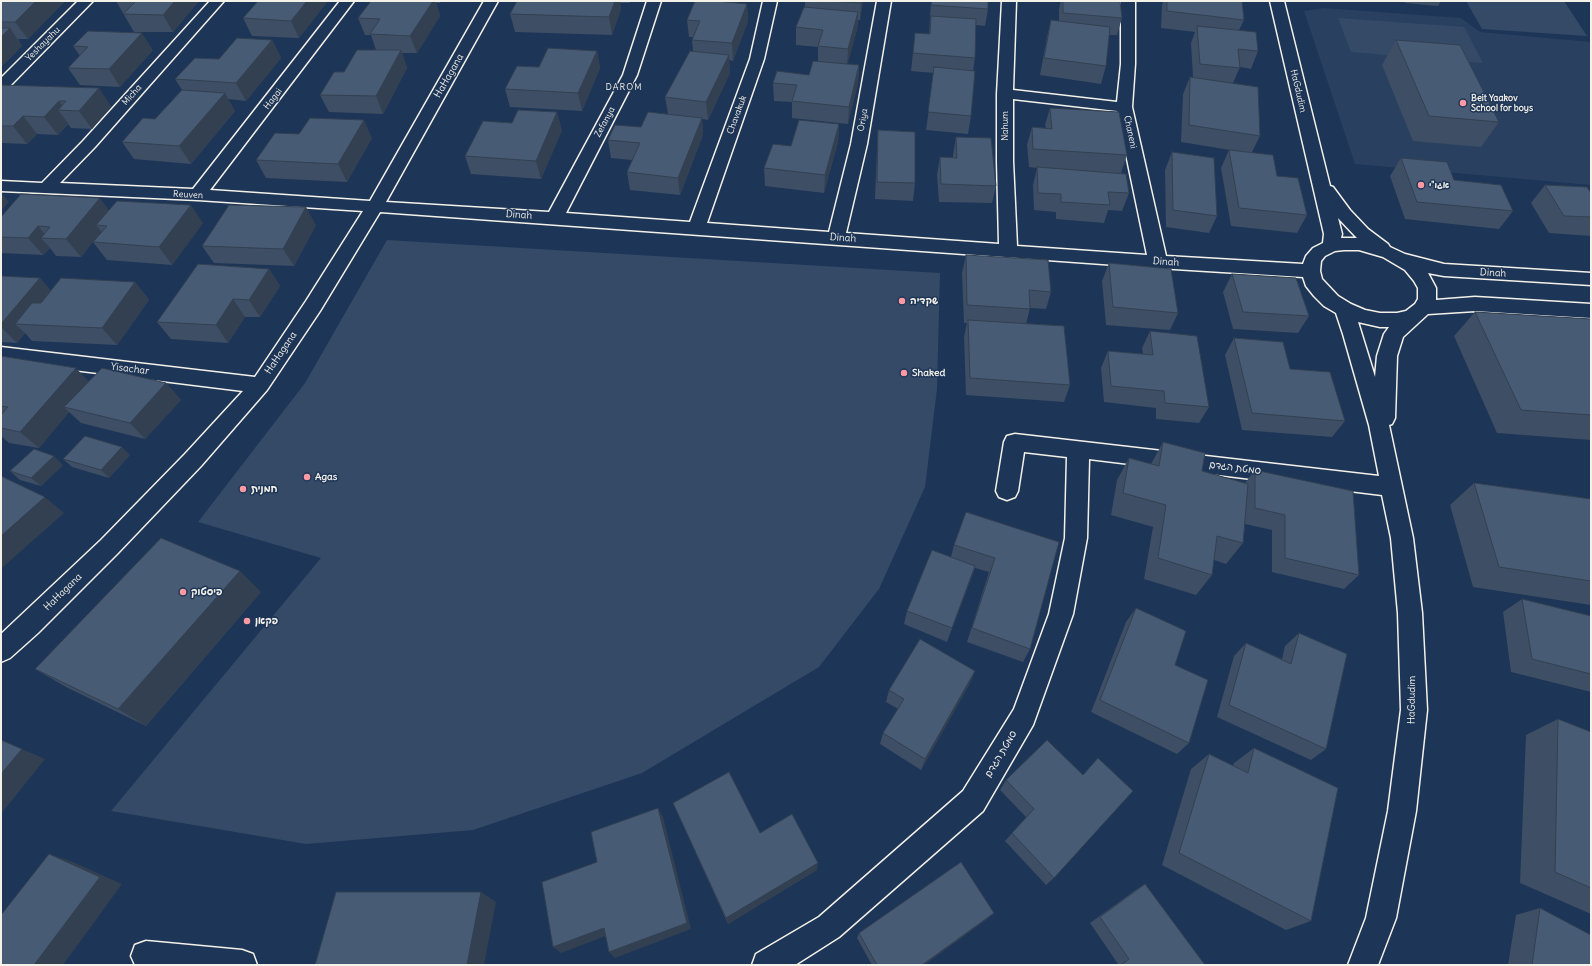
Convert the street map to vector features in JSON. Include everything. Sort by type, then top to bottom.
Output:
[{"type":"street","name":"Yeshayahu","points":[[1,87],[86,1]]},
{"type":"street","name":"Micha","points":[[46,188],[89,144],[217,1]]},
{"type":"street","name":"Hagai","points":[[198,196],[347,1]]},
{"type":"street","name":"HaHagana","points":[[1,650],[30,625],[109,548],[193,460],[260,385],[313,306],[375,206],[491,1]]},
{"type":"street","name":"Zefanya","points":[[555,218],[630,75],[654,1]]},
{"type":"street","name":"Chavakuk","points":[[697,228],[757,60],[770,1]]},
{"type":"street","name":"Oriya","points":[[836,238],[859,144],[884,1]]},
{"type":"street","name":"Nahum","points":[[1008,250],[1005,161],[1005,94],[1009,1]]},
{"type":"street","name":"Chaneni","points":[[1128,1],[1128,64],[1124,107],[1158,262]]},
{"type":"street","name":"HaGdudim","points":[[1277,1],[1333,234],[1331,246]]},
{"type":"street","points":[[1005,94],[1124,107]]},
{"type":"street","name":"HaGdudim","points":[[1319,180],[1344,214],[1362,233],[1393,255]]},
{"type":"street","name":"Reuven","points":[[1,186],[375,206]]},
{"type":"street","name":"Dinah","points":[[375,206],[1008,250],[1158,262],[1311,271]]},
{"type":"street","points":[[1418,312],[1427,299],[1427,288],[1421,276],[1410,266],[1393,255],[1359,244],[1344,244],[1331,246],[1319,252],[1312,260],[1311,271],[1313,281],[1320,291],[1344,309],[1361,316],[1380,320],[1397,320],[1418,312],[1475,304],[1591,311]]},
{"type":"street","name":"Dinah","points":[[1393,255],[1421,265],[1444,270],[1591,279]]},
{"type":"street","name":"HaGdudim","points":[[1344,309],[1373,402],[1386,455],[1402,538],[1410,613],[1414,710],[1402,811],[1381,918],[1363,965]]},
{"type":"street","name":"HaGdudim","points":[[1386,455],[1385,386],[1387,356],[1394,334],[1418,312]]},
{"type":"street","name":"Yisachar","points":[[1,354],[260,385]]},
{"type":"street","name":"סמטת הגדם","points":[[1007,491],[1015,442],[1392,487]]},
{"type":"street","name":"סמטת הגדם","points":[[767,965],[830,928],[973,801],[1024,716],[1061,614],[1076,538],[1078,449]]},
{"type":"street","points":[[146,956],[242,965]]},
{"type":"shaded area","points":[[1466,1],[1564,1],[1587,36],[1482,29]]},
{"type":"shaded area","name":"Beit Yaakov School for boys","points":[[1324,8],[1461,18],[1480,32],[1591,42],[1591,185],[1355,164],[1304,11]]},
{"type":"shaded area","points":[[1338,18],[1464,27],[1483,63],[1351,52]]},
{"type":"shaded area","points":[[387,240],[940,273],[937,389],[925,487],[879,589],[819,667],[642,773],[473,830],[306,844],[111,811],[321,558],[198,522],[305,383]]},
{"type":"building","points":[[1,1],[36,1],[15,22],[1,22]]},
{"type":"building","points":[[136,1],[175,1],[163,15],[123,14]]},
{"type":"building","points":[[258,1],[307,1],[291,21],[243,18]]},
{"type":"building","points":[[371,1],[433,1],[410,36],[370,34],[380,19],[358,18]]},
{"type":"building","points":[[517,1],[615,1],[609,17],[510,14]]},
{"type":"building","points":[[695,1],[716,1],[747,4],[732,43],[692,40],[700,21],[687,20]]},
{"type":"building","points":[[827,1],[861,1],[861,3]]},
{"type":"building","points":[[932,1],[988,1],[988,9],[931,5]]},
{"type":"building","points":[[1063,1],[1120,1],[1122,18],[1063,13]]},
{"type":"building","points":[[1167,1],[1242,1],[1244,20],[1167,11]]},
{"type":"building","points":[[804,7],[858,12],[848,49],[818,46],[823,30],[796,27]]},
{"type":"building","points":[[931,16],[976,19],[975,58],[913,53],[915,33],[930,34]]},
{"type":"building","points":[[1051,20],[1110,27],[1106,66],[1044,58]]},
{"type":"building","points":[[1197,26],[1256,32],[1258,51],[1238,49],[1240,68],[1200,64]]},
{"type":"building","points":[[1,28],[10,28],[1,37]]},
{"type":"building","points":[[88,31],[142,33],[109,69],[68,68],[88,47],[73,46]]},
{"type":"building","points":[[237,38],[272,40],[236,83],[175,79],[195,58],[219,59]]},
{"type":"building","points":[[1396,40],[1460,45],[1499,122],[1429,116]]},
{"type":"building","points":[[548,48],[597,51],[578,93],[505,89],[517,66],[539,67]]},
{"type":"building","points":[[357,50],[401,50],[376,96],[320,95],[334,72],[344,72]]},
{"type":"building","points":[[690,51],[729,55],[706,102],[665,97]]},
{"type":"building","points":[[813,61],[859,65],[849,107],[792,101],[797,85],[773,83],[777,71],[809,75]]},
{"type":"building","points":[[934,67],[975,71],[971,116],[928,112]]},
{"type":"building","points":[[1190,77],[1258,87],[1260,136],[1189,125]]},
{"type":"building","points":[[1,85],[99,88],[79,111],[58,110],[66,101],[59,101],[44,117],[23,116],[13,126],[1,126]]},
{"type":"building","points":[[182,90],[225,93],[179,146],[122,142],[143,118],[155,119]]},
{"type":"building","points":[[1050,108],[1119,112],[1127,155],[1033,149],[1032,127],[1052,129]]},
{"type":"building","points":[[518,110],[557,112],[536,161],[465,156],[483,121],[512,123]]},
{"type":"building","points":[[648,112],[702,118],[678,178],[627,172],[640,143],[608,140],[615,125],[641,127]]},
{"type":"building","points":[[310,118],[364,120],[338,164],[256,160],[275,133],[299,134]]},
{"type":"building","points":[[799,120],[839,124],[825,175],[764,168],[773,144],[791,146]]},
{"type":"building","points":[[878,130],[915,132],[915,183],[877,182]]},
{"type":"building","points":[[956,137],[991,138],[996,186],[941,184],[940,157],[957,158]]},
{"type":"building","points":[[1229,150],[1273,155],[1277,176],[1298,178],[1307,215],[1239,208]]},
{"type":"building","points":[[1172,152],[1214,158],[1217,216],[1173,210]]},
{"type":"building","points":[[1401,158],[1447,162],[1454,180],[1501,185],[1513,211],[1417,202]]},
{"type":"building","points":[[1037,167],[1126,174],[1129,193],[1108,192],[1110,205],[1061,202],[1061,194],[1038,193]]},
{"type":"building","points":[[1545,185],[1587,187],[1591,193],[1591,217],[1564,216]]},
{"type":"building","points":[[21,194],[100,198],[66,239],[41,238],[50,227],[38,226],[28,238],[1,237],[1,217]]},
{"type":"building","points":[[117,201],[191,205],[159,247],[93,242],[107,226],[96,225]]},
{"type":"building","points":[[229,205],[306,207],[283,249],[202,246]]},
{"type":"building","points":[[966,255],[1048,260],[1051,292],[1029,290],[1030,309],[967,305]]},
{"type":"building","points":[[1109,263],[1171,269],[1178,313],[1113,307]]},
{"type":"building","points":[[198,264],[269,269],[249,300],[233,299],[216,325],[157,322]]},
{"type":"building","points":[[1232,274],[1296,278],[1309,316],[1243,312]]},
{"type":"building","points":[[1,276],[40,278],[1,324]]},
{"type":"building","points":[[61,278],[135,282],[102,328],[15,324],[32,303],[41,303]]},
{"type":"building","points":[[1475,312],[1591,319],[1591,415],[1521,410]]},
{"type":"building","points":[[968,320],[1064,326],[1070,385],[970,378]]},
{"type":"building","points":[[1150,331],[1197,336],[1209,407],[1165,403],[1164,391],[1111,386],[1108,351],[1153,355]]},
{"type":"building","points":[[1234,338],[1283,342],[1290,369],[1330,372],[1345,421],[1252,413]]},
{"type":"building","points":[[1,356],[76,368],[20,432],[1,428],[1,415],[8,407],[1,406]]},
{"type":"building","points":[[102,368],[166,383],[130,423],[64,407]]},
{"type":"building","points":[[85,436],[122,447],[101,470],[63,459]]},
{"type":"building","points":[[1163,442],[1205,453],[1202,471],[1248,484],[1243,543],[1217,536],[1212,575],[1158,558],[1166,505],[1123,493],[1129,458],[1159,466]]},
{"type":"building","points":[[34,449],[54,456],[31,478],[10,471]]},
{"type":"building","points":[[1255,470],[1353,491],[1359,575],[1285,558],[1285,515],[1255,508]]},
{"type":"building","points":[[1,476],[45,497],[1,536]]},
{"type":"building","points":[[1474,483],[1591,499],[1591,581],[1499,567]]},
{"type":"building","points":[[966,512],[1059,542],[1030,649],[972,628],[995,558],[954,545]]},
{"type":"building","points":[[161,538],[240,571],[118,709],[35,669]]},
{"type":"building","points":[[932,550],[975,566],[952,628],[907,611]]},
{"type":"building","points":[[1522,599],[1591,616],[1591,674],[1532,659]]},
{"type":"building","points":[[1136,608],[1186,631],[1175,665],[1208,680],[1189,743],[1100,700]]},
{"type":"building","points":[[1299,633],[1347,654],[1326,749],[1229,705],[1246,643],[1291,664]]},
{"type":"building","points":[[920,639],[975,671],[925,759],[883,733],[904,699],[889,690]]},
{"type":"building","points":[[1558,719],[1591,732],[1591,888],[1555,872]]},
{"type":"building","points":[[1,740],[22,749],[1,774]]},
{"type":"building","points":[[1047,740],[1083,775],[1098,758],[1133,791],[1054,878],[1012,833],[1034,809],[1006,780]]},
{"type":"building","points":[[1254,748],[1338,788],[1311,921],[1179,853],[1209,754],[1248,773]]},
{"type":"building","points":[[729,772],[760,833],[792,814],[818,863],[726,918],[673,803]]},
{"type":"building","points":[[658,808],[687,923],[609,952],[604,928],[553,947],[542,882],[597,862],[591,832]]},
{"type":"building","points":[[49,854],[100,877],[34,965],[1,965],[1,915]]},
{"type":"building","points":[[961,862],[994,913],[922,965],[877,965],[859,933]]},
{"type":"building","points":[[1145,884],[1205,965],[1121,965],[1129,959],[1100,917]]},
{"type":"building","points":[[336,892],[481,892],[467,965],[315,965]]},
{"type":"building","points":[[1540,908],[1591,935],[1591,965],[1532,965]]},
{"type":"place","name":"Beit Yaakov School for boys","points":[[1463,103]]},
{"type":"place","name":"אגו\"י","points":[[1421,185]]},
{"type":"place","name":"שקדיה","points":[[902,301]]},
{"type":"place","name":"Shaked","points":[[904,373]]},
{"type":"place","name":"Agas","points":[[307,477]]},
{"type":"place","name":"חמנית","points":[[243,489]]},
{"type":"place","name":"פיסטוק","points":[[183,592]]},
{"type":"place","name":"פקאן","points":[[247,621]]},
{"type":"district","name":"DAROM","points":[[624,87]]}]
